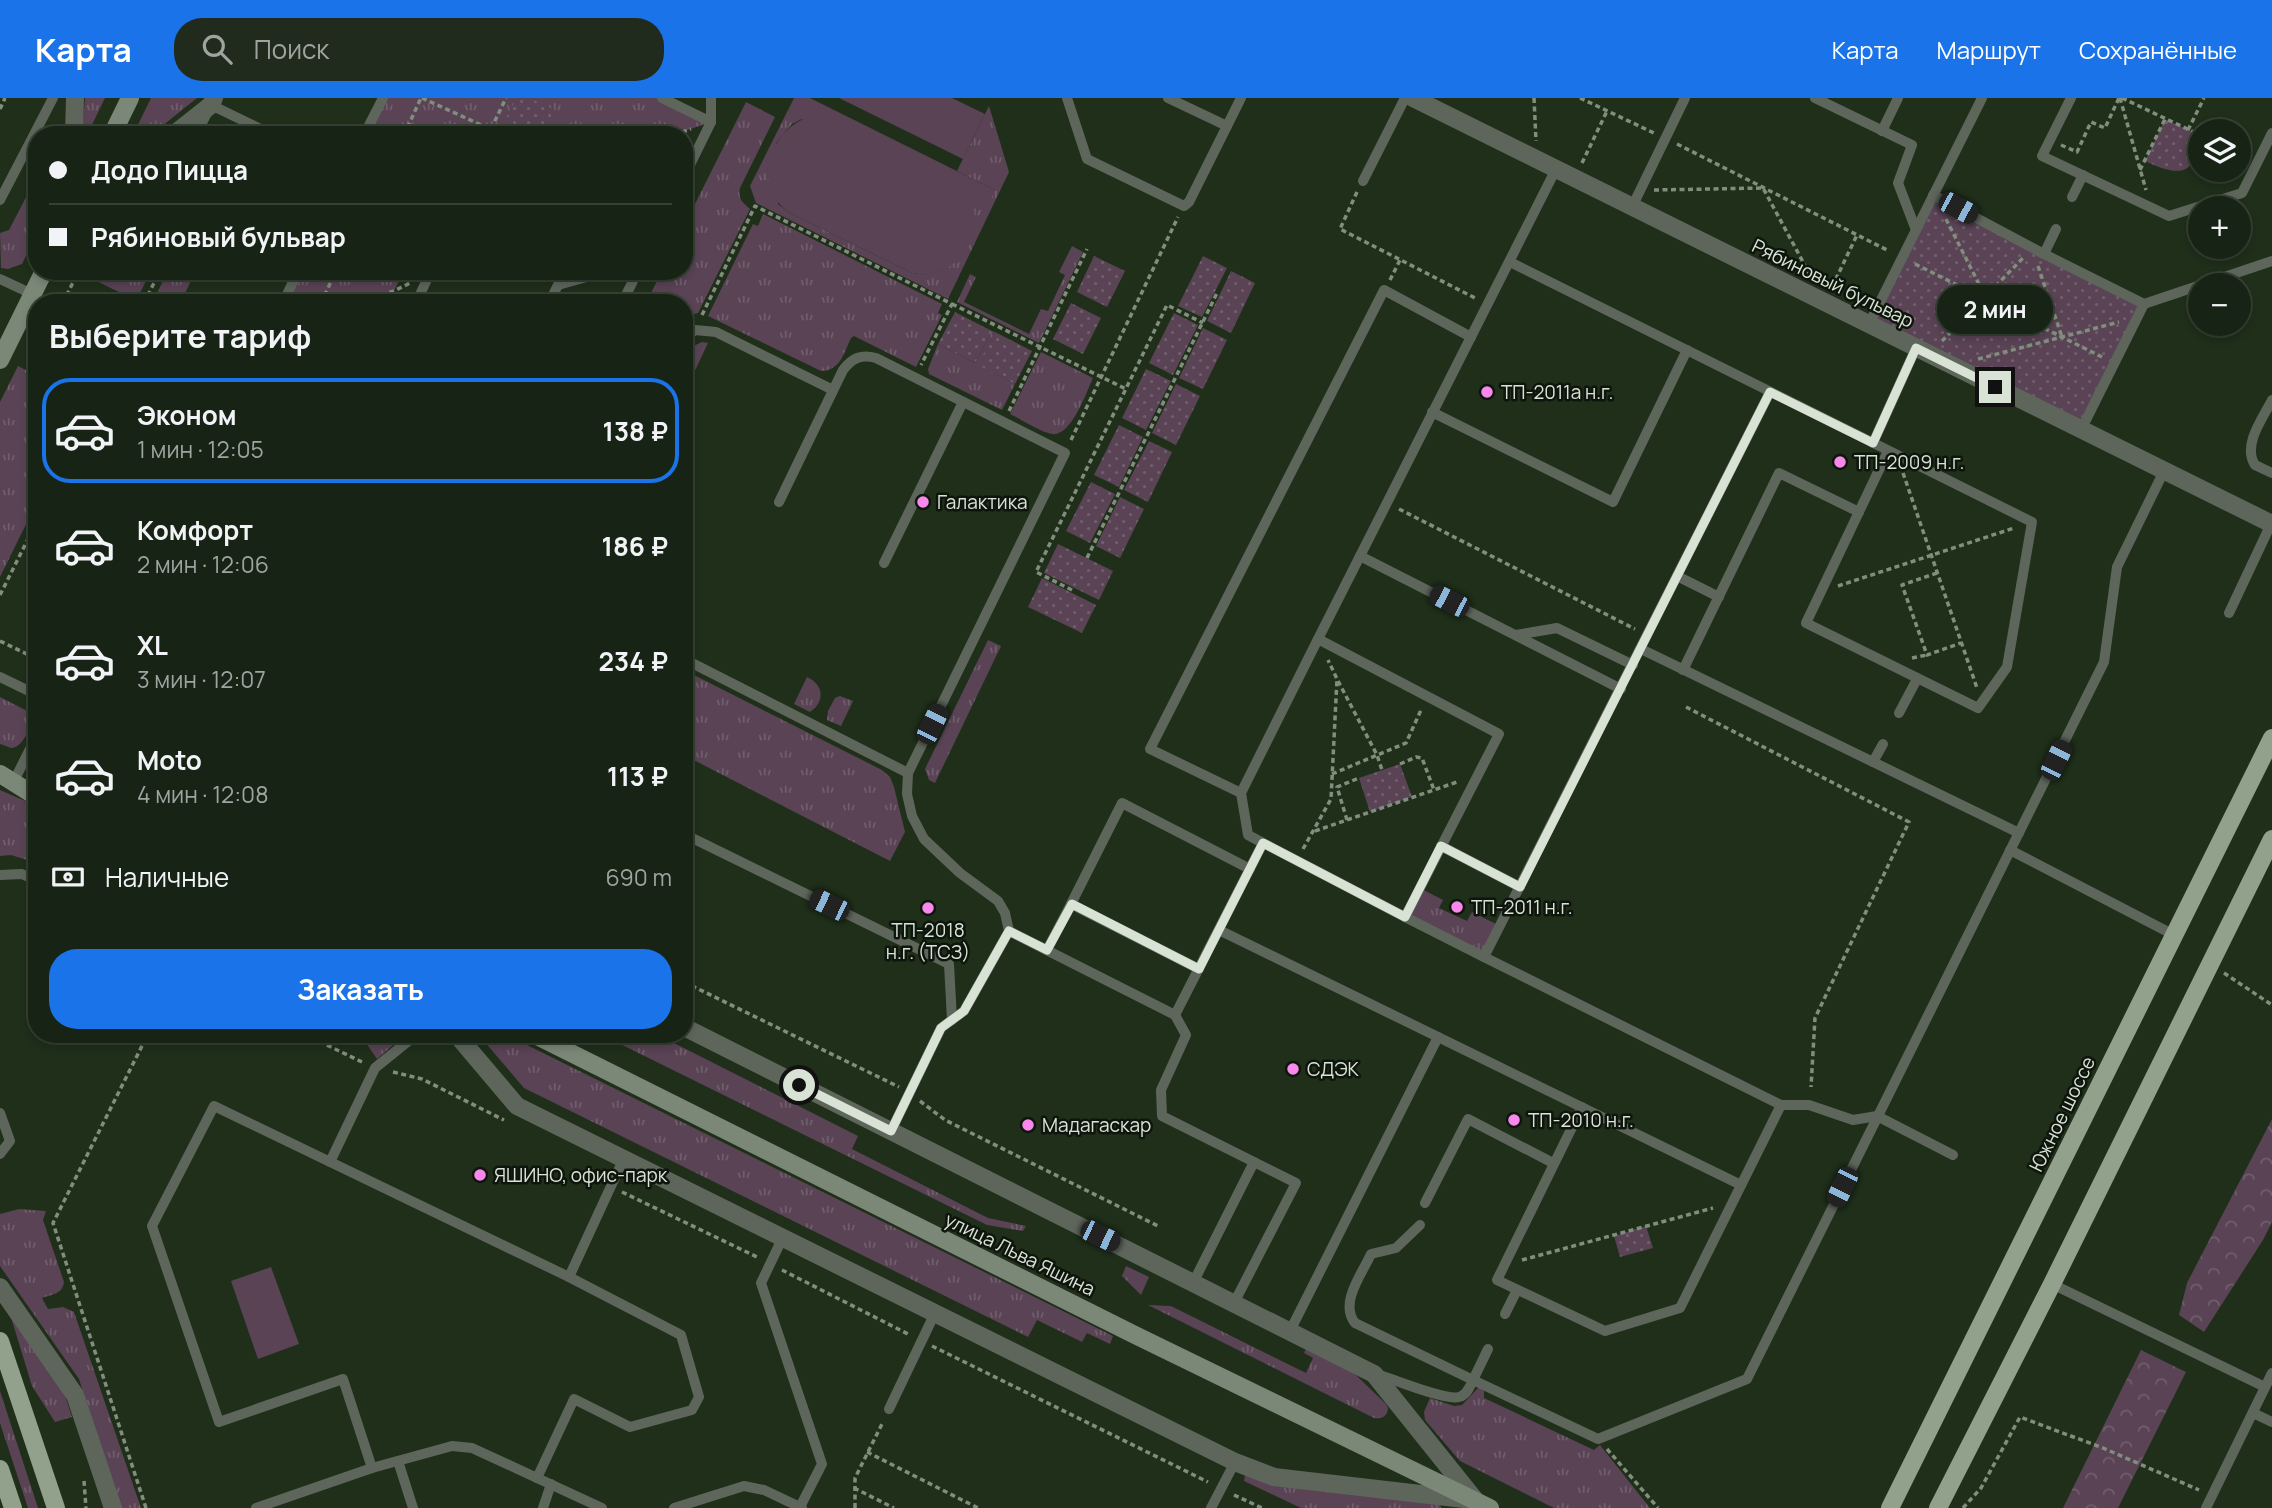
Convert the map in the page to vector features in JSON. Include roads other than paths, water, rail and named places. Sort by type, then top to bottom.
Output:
[{"type":"main road","points":[[116,126],[130,98]]},
{"type":"main road","points":[[32,294],[39,280]]},
{"type":"main road","points":[[0,360],[28,302]]},
{"type":"main road","name":"Южное шоссе","points":[[1890,1508],[2272,738]]},
{"type":"main road","points":[[4,782],[28,793]]},
{"type":"main road","points":[[1938,1508],[2272,839]]},
{"type":"main road","name":"улица Льва Яшина","points":[[551,1043],[1483,1504]]},
{"type":"main road","points":[[0,1341],[56,1508]]},
{"type":"main road","points":[[0,1469],[13,1508]]},
{"type":"street","points":[[74,126],[75,98]]},
{"type":"street","name":"Рябиновый бульвар","points":[[1413,98],[2271,524]]},
{"type":"street","points":[[184,126],[213,101]]},
{"type":"street","points":[[693,1032],[1374,1374],[1483,1504]]},
{"type":"street","points":[[464,1043],[517,1105],[1235,1462],[1274,1477],[1483,1504]]},
{"type":"street","points":[[0,1287],[75,1395],[113,1508]]},
{"type":"lane","points":[[38,126],[53,98]]},
{"type":"lane","points":[[371,126],[383,98]]},
{"type":"lane","points":[[662,98],[712,122]]},
{"type":"lane","points":[[693,159],[712,122],[711,98]]},
{"type":"lane","points":[[1068,98],[1087,159],[1184,206],[1189,202],[1241,98]]},
{"type":"lane","points":[[1168,98],[1227,126]]},
{"type":"lane","points":[[1363,181],[1405,98]]},
{"type":"lane","points":[[1632,207],[1685,98]]},
{"type":"lane","points":[[1815,98],[1912,145],[1898,183],[1916,230]]},
{"type":"lane","points":[[1882,131],[1898,98]]},
{"type":"lane","points":[[1869,324],[1982,98]]},
{"type":"lane","points":[[2071,98],[2042,156],[2169,216],[2242,193],[2272,133]]},
{"type":"lane","points":[[200,126],[213,101],[257,126]]},
{"type":"lane","points":[[0,200],[28,146]]},
{"type":"lane","points":[[1556,169],[1241,793],[1248,835],[1405,917],[1781,1105],[1809,1105],[1853,1120],[1877,1115],[1953,1155]]},
{"type":"lane","points":[[2072,197],[2083,175]]},
{"type":"lane","points":[[1933,195],[2144,304]]},
{"type":"lane","points":[[2044,254],[2056,229]]},
{"type":"lane","points":[[1510,261],[2032,522],[2007,667],[1978,708],[1806,623],[1859,512],[1892,453]]},
{"type":"lane","points":[[2081,430],[2144,304],[2272,261]]},
{"type":"lane","points":[[0,279],[32,294]]},
{"type":"lane","points":[[554,294],[558,285],[576,280]]},
{"type":"lane","points":[[1241,793],[1150,749],[1384,290],[1471,337]]},
{"type":"lane","points":[[693,332],[716,332],[833,390]]},
{"type":"lane","points":[[1432,412],[1613,502],[1687,350]]},
{"type":"lane","points":[[1873,443],[1922,351]]},
{"type":"lane","points":[[779,502],[849,362],[867,356],[1065,453],[908,773],[907,794],[912,816],[924,839],[960,873],[998,901],[1005,913],[1009,931],[964,1011],[941,1028],[891,1131]]},
{"type":"lane","points":[[1484,957],[1770,392]]},
{"type":"lane","points":[[2272,400],[2249,451],[2255,465],[2272,473]]},
{"type":"lane","points":[[884,563],[963,402]]},
{"type":"lane","points":[[1420,1225],[1396,1248],[1371,1254],[1348,1304],[1349,1315],[1355,1323],[1598,1439],[1747,1379],[2104,662],[2117,567],[2164,471]]},
{"type":"lane","points":[[1684,670],[1780,473],[1859,512]]},
{"type":"lane","points":[[2229,613],[2271,524]]},
{"type":"lane","points":[[1360,556],[1621,689]]},
{"type":"lane","points":[[1677,576],[1719,597]]},
{"type":"lane","points":[[1515,635],[1557,628],[1633,665]]},
{"type":"lane","points":[[1318,639],[1499,734],[1405,917]]},
{"type":"lane","points":[[1641,649],[2020,833]]},
{"type":"lane","points":[[693,664],[908,773]]},
{"type":"lane","points":[[0,677],[28,691]]},
{"type":"lane","points":[[1899,713],[1917,679]]},
{"type":"lane","points":[[1873,762],[1883,744]]},
{"type":"lane","points":[[4,782],[28,748]]},
{"type":"lane","points":[[1047,950],[1122,803],[1250,869]]},
{"type":"lane","points":[[693,838],[949,964],[952,1020]]},
{"type":"lane","points":[[1175,1015],[1263,843]]},
{"type":"lane","points":[[1441,846],[1520,887]]},
{"type":"lane","points":[[2010,850],[2174,935]]},
{"type":"lane","points":[[0,875],[28,876]]},
{"type":"lane","points":[[1072,904],[1199,969]]},
{"type":"lane","points":[[1219,930],[1741,1185]]},
{"type":"lane","points":[[1009,931],[1175,1015],[1185,1035],[1161,1090],[1162,1116],[1296,1183],[1234,1303]]},
{"type":"lane","points":[[1290,1331],[1438,1037]]},
{"type":"lane","points":[[330,1162],[375,1068],[406,1043]]},
{"type":"lane","points":[[1582,1107],[1497,1280],[1605,1331],[1680,1308],[1781,1105]]},
{"type":"lane","points":[[372,1468],[343,1379],[219,1422],[152,1226],[214,1106],[569,1277],[681,1335],[699,1397],[692,1410],[630,1427],[574,1399],[537,1478]]},
{"type":"lane","points":[[0,1113],[9,1141],[0,1154]]},
{"type":"lane","points":[[1425,1203],[1468,1119],[1553,1163]]},
{"type":"lane","points":[[569,1277],[624,1158]]},
{"type":"lane","points":[[1193,1283],[1254,1162]]},
{"type":"lane","points":[[674,1508],[744,1486],[764,1490],[801,1508],[822,1464],[761,1283],[783,1237]]},
{"type":"lane","points":[[2052,1284],[2265,1387]]},
{"type":"lane","points":[[1505,1314],[1517,1290]]},
{"type":"lane","points":[[889,1409],[936,1313]]},
{"type":"lane","points":[[1374,1374],[1446,1397],[1459,1397],[1466,1393],[1488,1349]]},
{"type":"lane","points":[[2206,1508],[2272,1373]]},
{"type":"lane","points":[[2253,1413],[2272,1422]]},
{"type":"lane","points":[[256,1508],[372,1468],[452,1447],[472,1448],[602,1508]]},
{"type":"lane","points":[[398,1461],[413,1508]]},
{"type":"lane","points":[[1211,1508],[1235,1462]]},
{"type":"lane","points":[[543,1508],[551,1485]]},
{"type":"place","name":"ТП-2011а н.г.","points":[[1487,392]]},
{"type":"place","name":"ТП-2009 н.г.","points":[[1840,462]]},
{"type":"place","name":"Галактика","points":[[923,502]]},
{"type":"place","name":"ТП-2011 н.г.","points":[[1457,907]]},
{"type":"place","name":"ТП-2018 н.г. (ТСЗ)","points":[[928,908]]},
{"type":"place","name":"СДЭК","points":[[1293,1069]]},
{"type":"place","name":"ТП-2010 н.г.","points":[[1514,1120]]},
{"type":"place","name":"Мадагаскар","points":[[1028,1125]]},
{"type":"place","name":"ЯШИНО, офис-парк","points":[[480,1175]]}]
